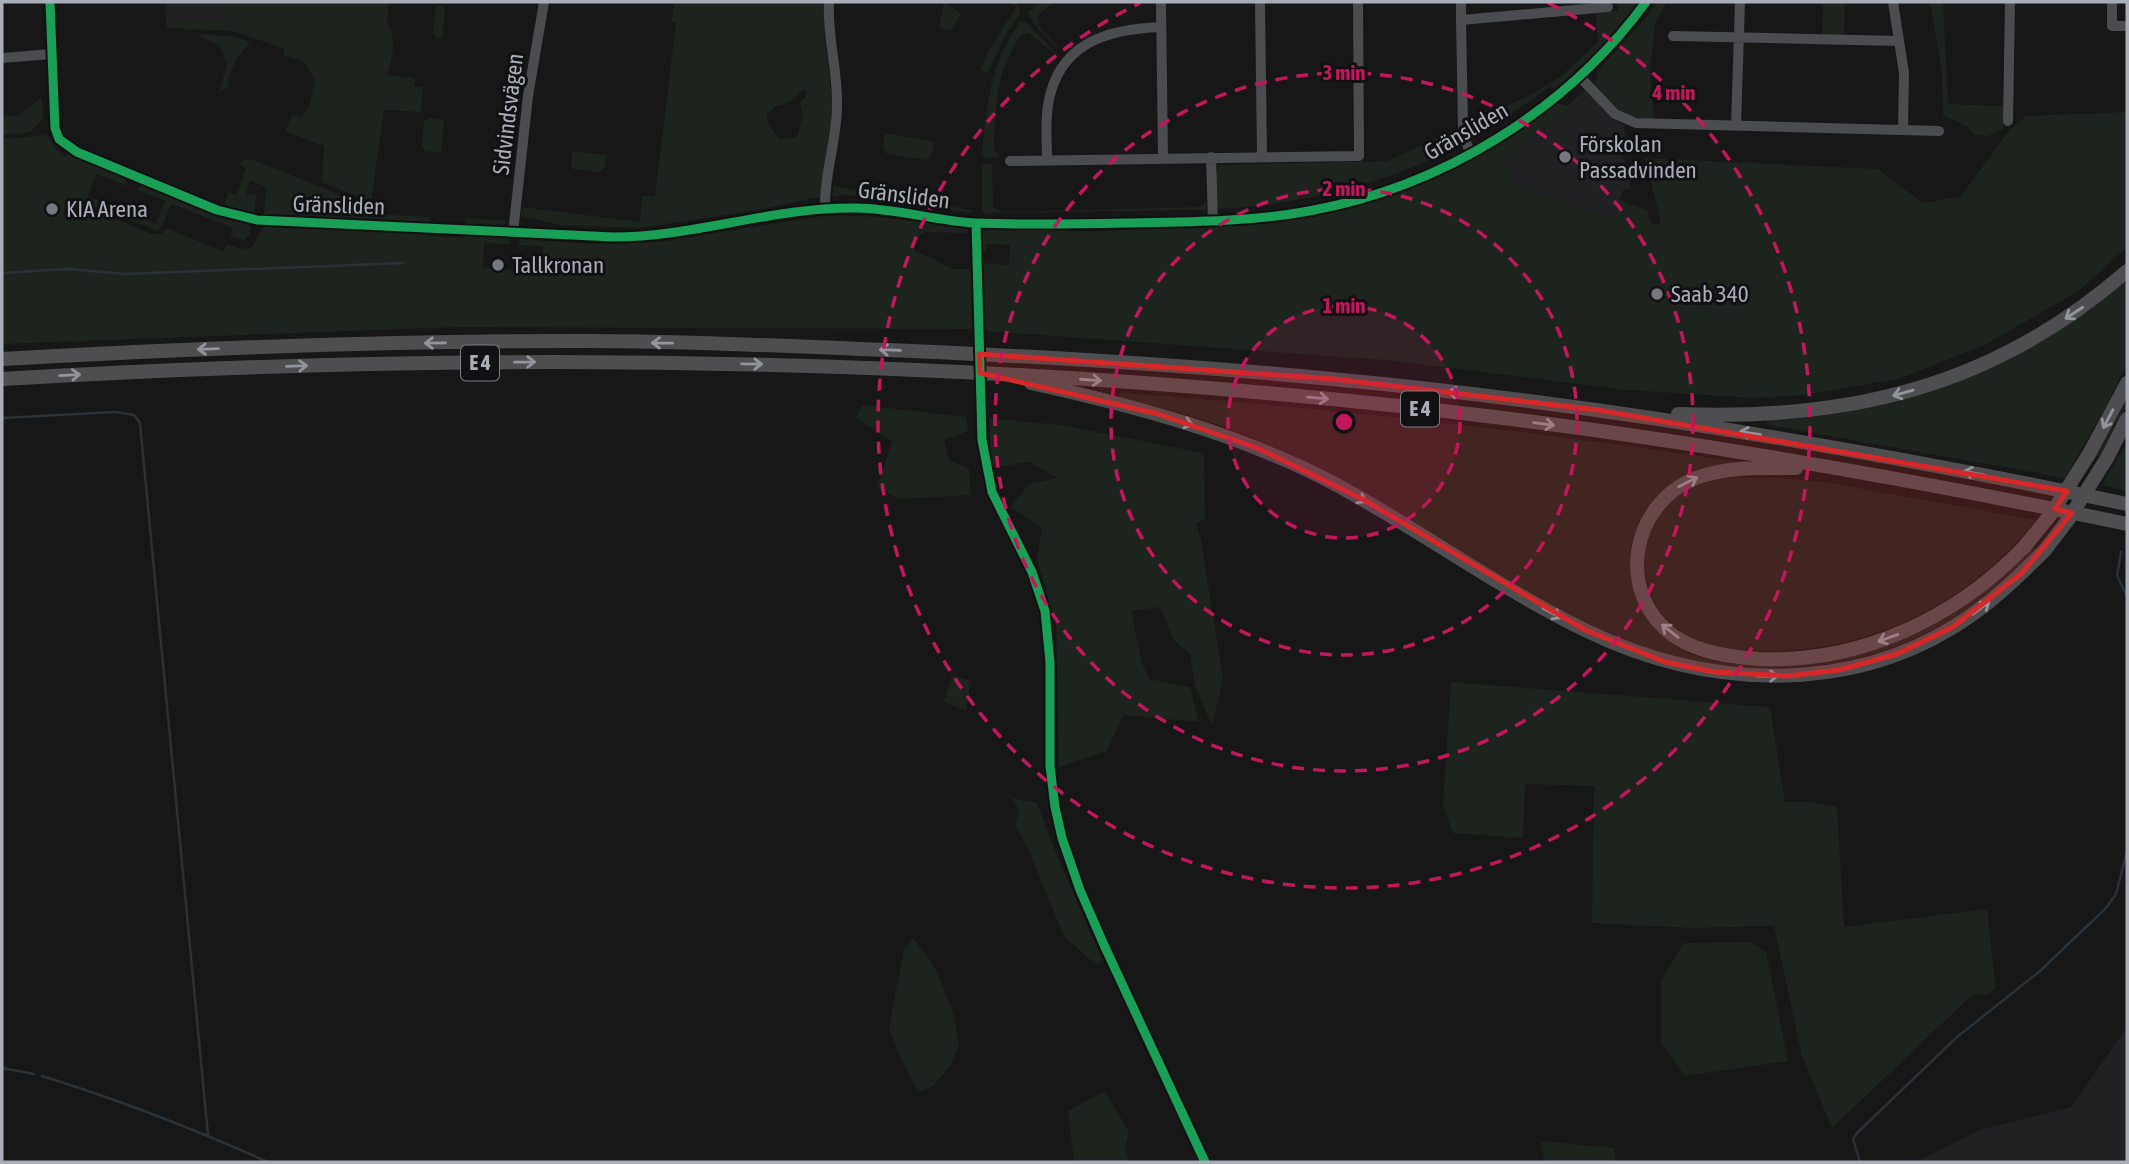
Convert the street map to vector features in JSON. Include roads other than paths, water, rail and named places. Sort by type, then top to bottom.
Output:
[{"type":"highway","points":[[1598,410],[1709,415],[1790,414],[1865,403],[1900,394],[1956,375],[2015,348],[2080,309],[2127,271]]},
{"type":"highway","name":"E 4","points":[[2,359],[366,344],[583,341],[758,345],[1138,362],[1334,379],[1598,410],[1900,458],[2127,504]]},
{"type":"highway","name":"E 4","points":[[2,379],[365,364],[581,361],[757,364],[984,373],[1136,383],[1319,398],[1503,418],[1730,449],[1968,491],[2127,524]]},
{"type":"highway","points":[[984,373],[1158,414],[1257,448],[1353,494],[1515,592],[1614,644],[1665,662],[1714,672],[1762,676],[1816,673],[1865,664],[1897,654],[1943,632],[1977,611],[2015,580],[2045,550],[2068,520],[2107,458],[2127,419]]},
{"type":"highway","points":[[1840,468],[1723,471],[1696,478],[1667,496],[1646,521],[1637,555],[1637,579],[1647,606],[1657,621],[1674,636],[1693,647],[1716,654],[1771,659],[1821,656],[1846,651],[1917,626],[1963,601],[2025,546],[2051,514],[2090,454],[2127,383]]},
{"type":"street","points":[[2,58],[52,54],[50,2]]},
{"type":"street","name":"Sidvindsvägen","points":[[513,233],[527,107],[544,2]]},
{"type":"street","points":[[825,208],[837,107],[829,2]]},
{"type":"street","points":[[1161,2],[1163,158]]},
{"type":"street","points":[[1260,2],[1262,157]]},
{"type":"street","points":[[1010,160],[1359,156],[1358,2]]},
{"type":"street","points":[[1461,2],[1463,128],[1471,154]]},
{"type":"street","name":"Gränsliden","points":[[52,54],[55,128],[64,144],[77,152],[243,218],[271,222],[613,237],[659,236],[825,208],[878,209],[976,223],[1213,221],[1297,213],[1347,203],[1405,184],[1471,154],[1522,122],[1579,76],[1609,46],[1646,2]]},
{"type":"street","points":[[1736,126],[1740,2]]},
{"type":"street","points":[[1893,2],[1904,73],[1903,130]]},
{"type":"street","points":[[2008,121],[2010,2]]},
{"type":"street","points":[[2112,2],[2112,26],[2127,26]]},
{"type":"street","points":[[1461,20],[1608,7]]},
{"type":"street","points":[[1048,160],[1048,105],[1055,82],[1067,61],[1091,41],[1103,35],[1134,28],[1161,27]]},
{"type":"street","points":[[1673,36],[1899,41]]},
{"type":"street","points":[[1579,76],[1615,114],[1643,124],[1939,131]]},
{"type":"street","points":[[1211,157],[1213,221]]},
{"type":"street","points":[[976,223],[981,422],[986,470],[992,492],[1032,572],[1045,611],[1050,662],[1050,765],[1062,838],[1080,890],[1205,1162]]},
{"type":"waterway","points":[[2,273],[67,269],[126,274],[404,263]]},
{"type":"waterway","points":[[2,418],[115,412],[134,415],[140,423],[208,1135]]},
{"type":"waterway","points":[[2121,552],[2117,576],[2127,596]]},
{"type":"waterway","points":[[1860,1162],[1853,1139],[1857,1133],[1957,1037],[2040,971],[2106,908],[2116,894],[2127,851]]},
{"type":"waterway","points":[[2,1068],[34,1074]]},
{"type":"waterway","points":[[42,1076],[156,1116],[268,1162]]},
{"type":"place","name":"Förskolan Passadvinden","points":[[1565,157]]},
{"type":"place","name":"KIA Arena","points":[[52,209]]},
{"type":"place","name":"Tallkronan","points":[[498,265]]},
{"type":"place","name":"Saab 340","points":[[1657,294]]}]
